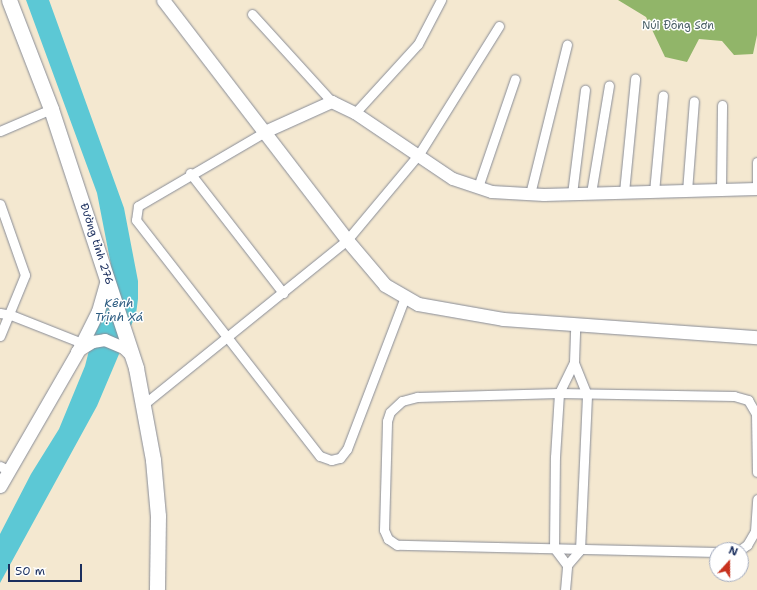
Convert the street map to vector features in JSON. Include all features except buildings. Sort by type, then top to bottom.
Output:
[{"type":"main road","name":"Đường tỉnh 276","points":[[10,0],[51,109],[108,280],[132,356],[144,404],[158,516],[157,590]]},
{"type":"main road","points":[[163,0],[263,133],[347,240],[385,285],[405,297],[418,304],[503,319],[757,337]]},
{"type":"main road","points":[[0,486],[4,468],[80,347],[98,311],[108,280]]},
{"type":"street","points":[[355,113],[418,44],[441,0]]},
{"type":"street","points":[[252,14],[332,102],[355,113],[419,154],[453,178],[492,192],[572,194],[757,189],[757,162]]},
{"type":"street","points":[[144,404],[347,240],[419,154],[499,26]]},
{"type":"street","points":[[530,194],[567,45]]},
{"type":"street","points":[[478,187],[515,79]]},
{"type":"street","points":[[624,192],[635,79]]},
{"type":"street","points":[[591,193],[609,86]]},
{"type":"street","points":[[572,194],[586,90]]},
{"type":"street","points":[[654,192],[663,94]]},
{"type":"street","points":[[687,191],[694,101]]},
{"type":"street","points":[[332,102],[263,133],[190,173],[138,206],[136,220],[313,449],[320,456],[331,460],[340,458],[347,449],[405,297]]},
{"type":"street","points":[[721,190],[722,105]]},
{"type":"street","points":[[0,131],[51,109]]},
{"type":"street","points":[[190,173],[283,293]]},
{"type":"street","points":[[0,204],[25,275],[11,315],[0,336]]},
{"type":"street","points":[[0,313],[11,315],[80,347],[93,342],[105,340],[124,348],[132,356]]},
{"type":"street","points":[[565,590],[567,565],[580,550],[587,395],[574,362],[575,325]]},
{"type":"street","points":[[567,565],[554,548],[559,393],[574,362]]},
{"type":"street","points":[[709,552],[404,546],[391,542],[384,530],[386,443],[390,412],[395,405],[408,398],[559,393],[587,395],[742,397],[753,406],[756,414],[757,472]]},
{"type":"street","points":[[749,542],[755,531],[757,499]]},
{"type":"green space","name":"Núi Đông Sơn","points":[[618,0],[757,0],[757,35],[753,54],[734,55],[722,41],[699,39],[687,62],[665,57],[646,17]]},
{"type":"water","name":"Kênh Trịnh Xá","points":[[26,0],[49,0],[124,208],[138,281],[138,299],[136,314],[97,406],[0,583],[0,534],[31,474],[59,429],[85,366],[111,265],[97,193]]}]
